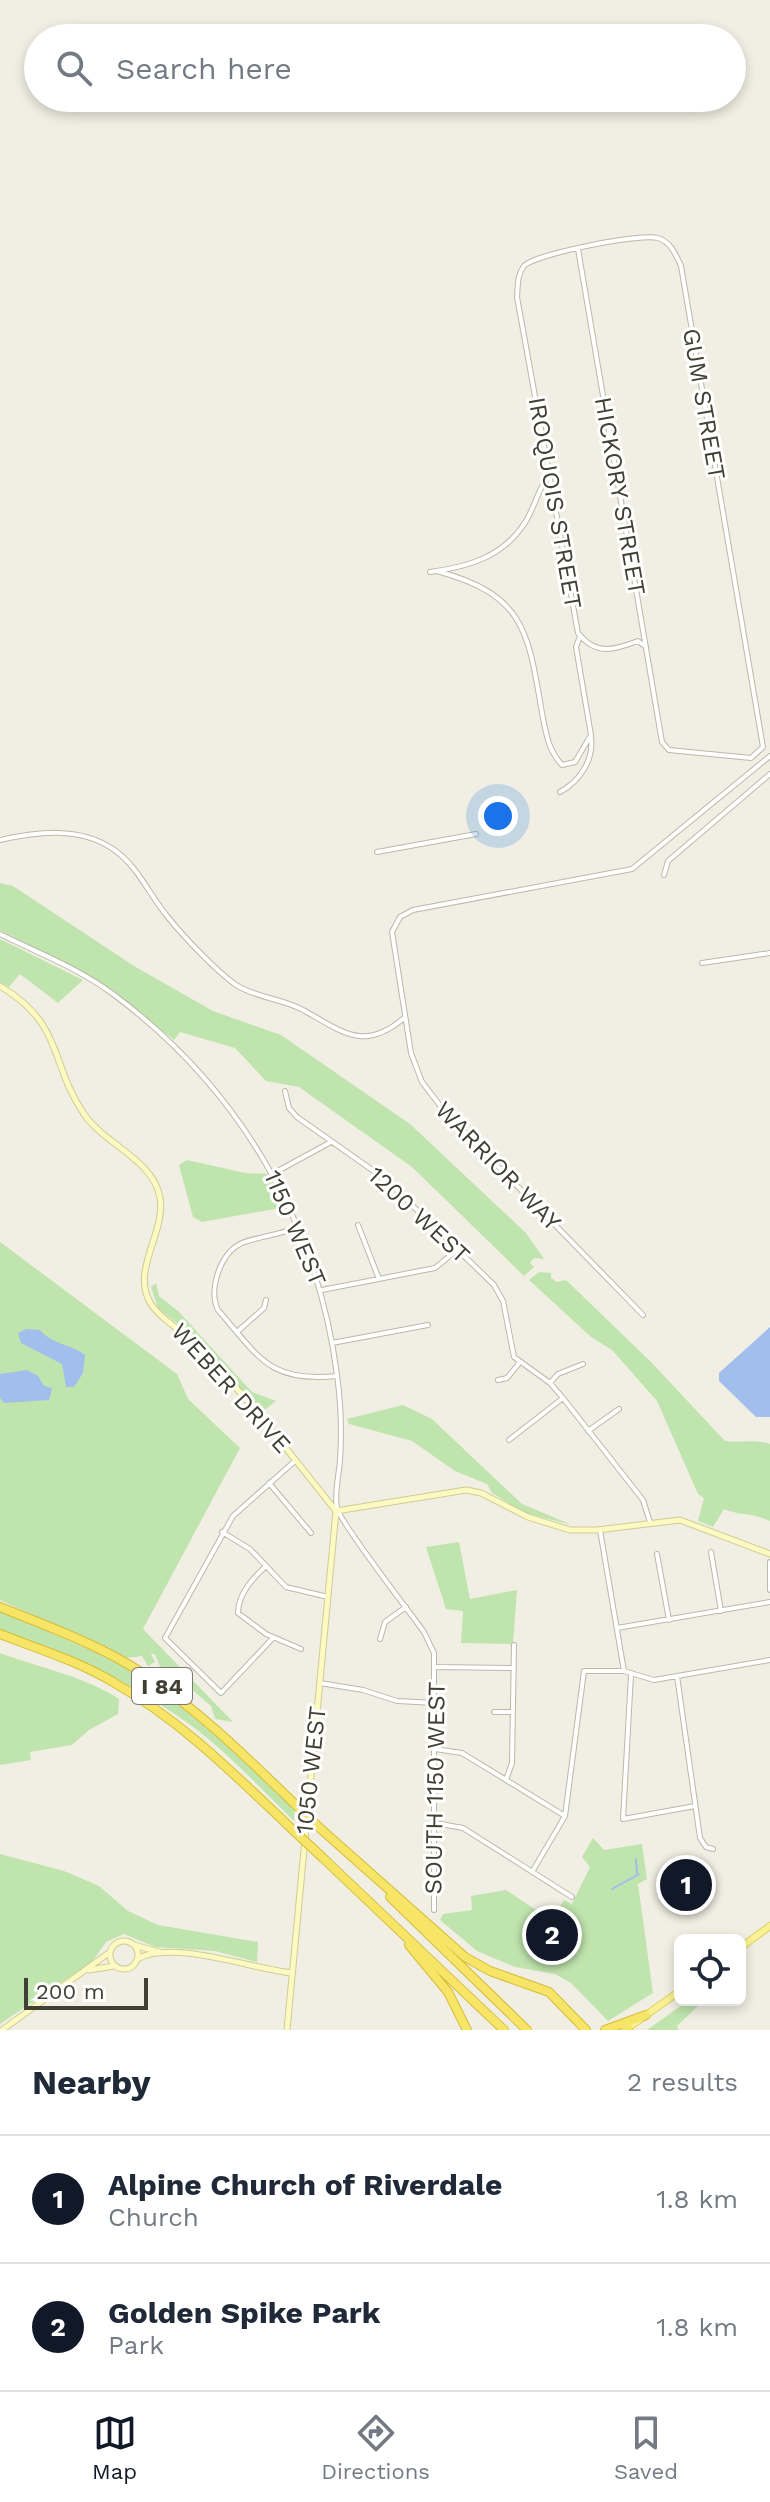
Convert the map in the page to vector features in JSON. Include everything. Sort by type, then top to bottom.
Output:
[{"type":"highway","name":"I 84","points":[[0,1607],[76,1637],[142,1673],[217,1728],[527,2030]]},
{"type":"highway","name":"I 84","points":[[0,1634],[76,1663],[143,1700],[192,1735],[504,2030]]},
{"type":"highway","points":[[322,1830],[461,1954],[490,1971],[545,1990],[560,2001],[586,2030]]},
{"type":"highway","points":[[395,1925],[448,1992],[467,2030]]},
{"type":"highway","points":[[569,2014],[573,2030]]},
{"type":"highway","points":[[605,2030],[646,2015]]},
{"type":"main road","points":[[746,1944],[770,1926]]},
{"type":"main road","points":[[627,2029],[674,1995]]},
{"type":"street","name":"GUM STREET","points":[[517,297],[518,278],[525,266],[536,257],[578,249],[644,237],[659,238],[671,246],[681,266],[763,747],[751,758],[669,750],[662,742]]},
{"type":"street","name":"HICKORY STREET","points":[[578,249],[662,742]]},
{"type":"street","name":"IROQUOIS STREET","points":[[517,297],[580,636],[602,650],[614,650],[638,641],[646,647]]},
{"type":"street","points":[[430,572],[479,562],[508,543],[527,520],[549,474]]},
{"type":"street","points":[[437,571],[482,587],[514,614],[533,658],[547,741],[562,765],[575,762],[591,735]]},
{"type":"street","points":[[560,792],[570,786],[591,757],[591,735],[576,647],[580,636]]},
{"type":"street","name":"WARRIOR WAY","points":[[643,1315],[431,1095],[411,1053],[392,944],[395,924],[413,910],[613,875],[637,867],[770,756]]},
{"type":"street","points":[[664,875],[668,861],[770,774]]},
{"type":"street","points":[[0,840],[32,833],[59,832],[111,848],[130,864],[167,916],[237,986],[300,1008],[332,1029],[366,1037],[393,1027],[404,1017]]},
{"type":"street","points":[[377,852],[476,834]]},
{"type":"street","name":"1150 WEST","points":[[0,934],[49,957],[112,993],[160,1032],[233,1112],[274,1173],[322,1290],[332,1343],[343,1419],[336,1511]]},
{"type":"street","points":[[702,963],[770,953]]},
{"type":"street","name":"WEBER DRIVE","points":[[0,986],[38,1016],[85,1115],[142,1167],[157,1189],[160,1217],[144,1281],[153,1308],[197,1344],[336,1511]]},
{"type":"street","name":"1200 WEST","points":[[285,1091],[289,1108],[297,1117],[385,1179],[498,1292],[503,1301],[511,1350],[520,1362]]},
{"type":"street","points":[[274,1173],[331,1141]]},
{"type":"street","points":[[358,1225],[379,1279]]},
{"type":"street","points":[[298,1227],[241,1244],[229,1253],[212,1287],[212,1299],[237,1332],[273,1370],[292,1376],[337,1376]]},
{"type":"street","points":[[322,1290],[435,1268],[457,1250]]},
{"type":"street","points":[[237,1332],[264,1308],[266,1300]]},
{"type":"street","points":[[332,1343],[428,1325]]},
{"type":"street","points":[[498,1380],[507,1378],[520,1362],[550,1383],[643,1500],[650,1522]]},
{"type":"street","points":[[550,1383],[558,1374],[583,1364]]},
{"type":"street","points":[[509,1440],[563,1398]]},
{"type":"street","points":[[588,1431],[619,1409]]},
{"type":"street","points":[[273,1638],[221,1693],[165,1638],[236,1512],[296,1460]]},
{"type":"street","points":[[269,1483],[311,1533]]},
{"type":"street","points":[[514,1668],[436,1667],[431,1643],[336,1511],[455,1489],[481,1493],[528,1517],[570,1530],[600,1530],[650,1522],[690,1522],[726,1540],[770,1554]]},
{"type":"street","name":"1050 WEST","points":[[287,2030],[336,1511]]},
{"type":"street","points":[[600,1530],[624,1671]]},
{"type":"street","points":[[222,1532],[250,1549],[286,1587],[328,1597]]},
{"type":"street","points":[[711,1552],[721,1611]]},
{"type":"street","points":[[657,1554],[669,1620]]},
{"type":"street","points":[[770,1562],[770,1590]]},
{"type":"street","points":[[266,1566],[251,1582],[238,1604],[238,1613],[242,1619],[273,1638],[301,1649]]},
{"type":"street","points":[[617,1628],[770,1602]]},
{"type":"street","points":[[380,1639],[385,1622],[406,1607]]},
{"type":"street","points":[[506,1780],[512,1763],[514,1645]]},
{"type":"street","points":[[532,1872],[565,1816],[584,1671],[624,1671],[654,1680],[770,1660]]},
{"type":"street","name":"SOUTH 1150 WEST","points":[[434,1910],[436,1667]]},
{"type":"street","points":[[631,1675],[628,1774],[623,1819],[695,1806]]},
{"type":"street","points":[[677,1676],[700,1838],[706,1847],[713,1849]]},
{"type":"street","points":[[320,1683],[363,1690],[397,1701],[436,1703]]},
{"type":"street","points":[[494,1712],[513,1712]]},
{"type":"street","points":[[435,1749],[462,1753],[565,1816]]},
{"type":"street","points":[[435,1823],[463,1828],[572,1897]]},
{"type":"street","points":[[2,2030],[88,1970],[122,1941],[163,1953],[219,1959],[292,1973]]},
{"type":"street","points":[[133,1945],[137,1959]]},
{"type":"street","points":[[110,1952],[115,1966]]},
{"type":"street","points":[[88,1970],[115,1966],[127,1968],[137,1959],[163,1953]]},
{"type":"green space","points":[[0,883],[13,886],[134,966],[213,1011],[281,1035],[410,1124],[526,1233],[544,1259],[534,1258],[530,1263],[534,1267],[524,1276],[412,1167],[299,1087],[266,1081],[235,1048],[180,1032],[174,1040],[95,979],[0,930]]},
{"type":"green space","points":[[0,939],[83,980],[58,1003],[20,974],[9,987],[0,982]]},
{"type":"green space","points":[[187,1160],[245,1173],[270,1174],[286,1207],[202,1222],[193,1217],[179,1165]]},
{"type":"green space","points":[[0,1242],[177,1374],[188,1399],[240,1448],[143,1629],[233,1722],[215,1719],[211,1706],[189,1687],[183,1694],[179,1692],[176,1685],[163,1674],[155,1654],[151,1654],[155,1662],[148,1666],[142,1656],[126,1658],[0,1600]]},
{"type":"green space","points":[[539,1272],[551,1273],[551,1278],[557,1282],[566,1280],[651,1362],[725,1441],[770,1444],[770,1521],[724,1509],[713,1527],[698,1521],[704,1498],[698,1494],[657,1401],[612,1350],[591,1337],[529,1280]]},
{"type":"green space","points":[[156,1283],[159,1296],[179,1312],[252,1392],[276,1401],[262,1412],[191,1334],[158,1308],[151,1287]]},
{"type":"green space","points":[[403,1405],[432,1419],[522,1504],[572,1525],[525,1513],[492,1493],[487,1484],[455,1471],[412,1441],[349,1424],[347,1419]]},
{"type":"green space","points":[[459,1542],[470,1599],[517,1590],[513,1644],[461,1643],[463,1611],[446,1609],[426,1547]]},
{"type":"green space","points":[[0,1611],[111,1659],[159,1689],[248,1763],[295,1809],[294,1821],[196,1729],[150,1698],[101,1672],[0,1630]]},
{"type":"green space","points":[[0,1653],[77,1678],[105,1691],[119,1699],[118,1714],[89,1730],[72,1745],[30,1752],[31,1760],[0,1765]]},
{"type":"green space","points":[[593,1838],[604,1850],[642,1844],[647,1879],[638,1884],[653,1993],[608,2021],[571,1983],[555,1974],[515,1967],[477,1951],[440,1920],[443,1914],[472,1910],[471,1896],[506,1890],[551,1920],[564,1900],[572,1904],[590,1867],[582,1857]]},
{"type":"green space","points":[[0,1854],[64,1871],[99,1886],[128,1911],[158,1925],[258,1942],[257,1962],[215,1951],[155,1947],[124,1934],[106,1942],[92,1962],[0,2024]]},
{"type":"green space","points":[[681,2006],[698,2006],[677,2026],[678,2030],[647,2030]]},
{"type":"water","points":[[770,1327],[770,1417],[756,1417],[719,1381],[719,1373]]},
{"type":"water","points":[[26,1329],[40,1330],[85,1355],[83,1373],[74,1387],[66,1387],[62,1364],[21,1343],[18,1333]]},
{"type":"water","points":[[27,1370],[38,1376],[44,1386],[52,1388],[49,1400],[4,1403],[0,1398],[0,1374]]},
{"type":"waterway","points":[[636,1859],[637,1873]]},
{"type":"waterway","points":[[612,1889],[639,1874]]},
{"type":"place","name":"Alpine Church of Riverdale","points":[[686,1885]]},
{"type":"place","name":"Golden Spike Park","points":[[552,1935]]}]
